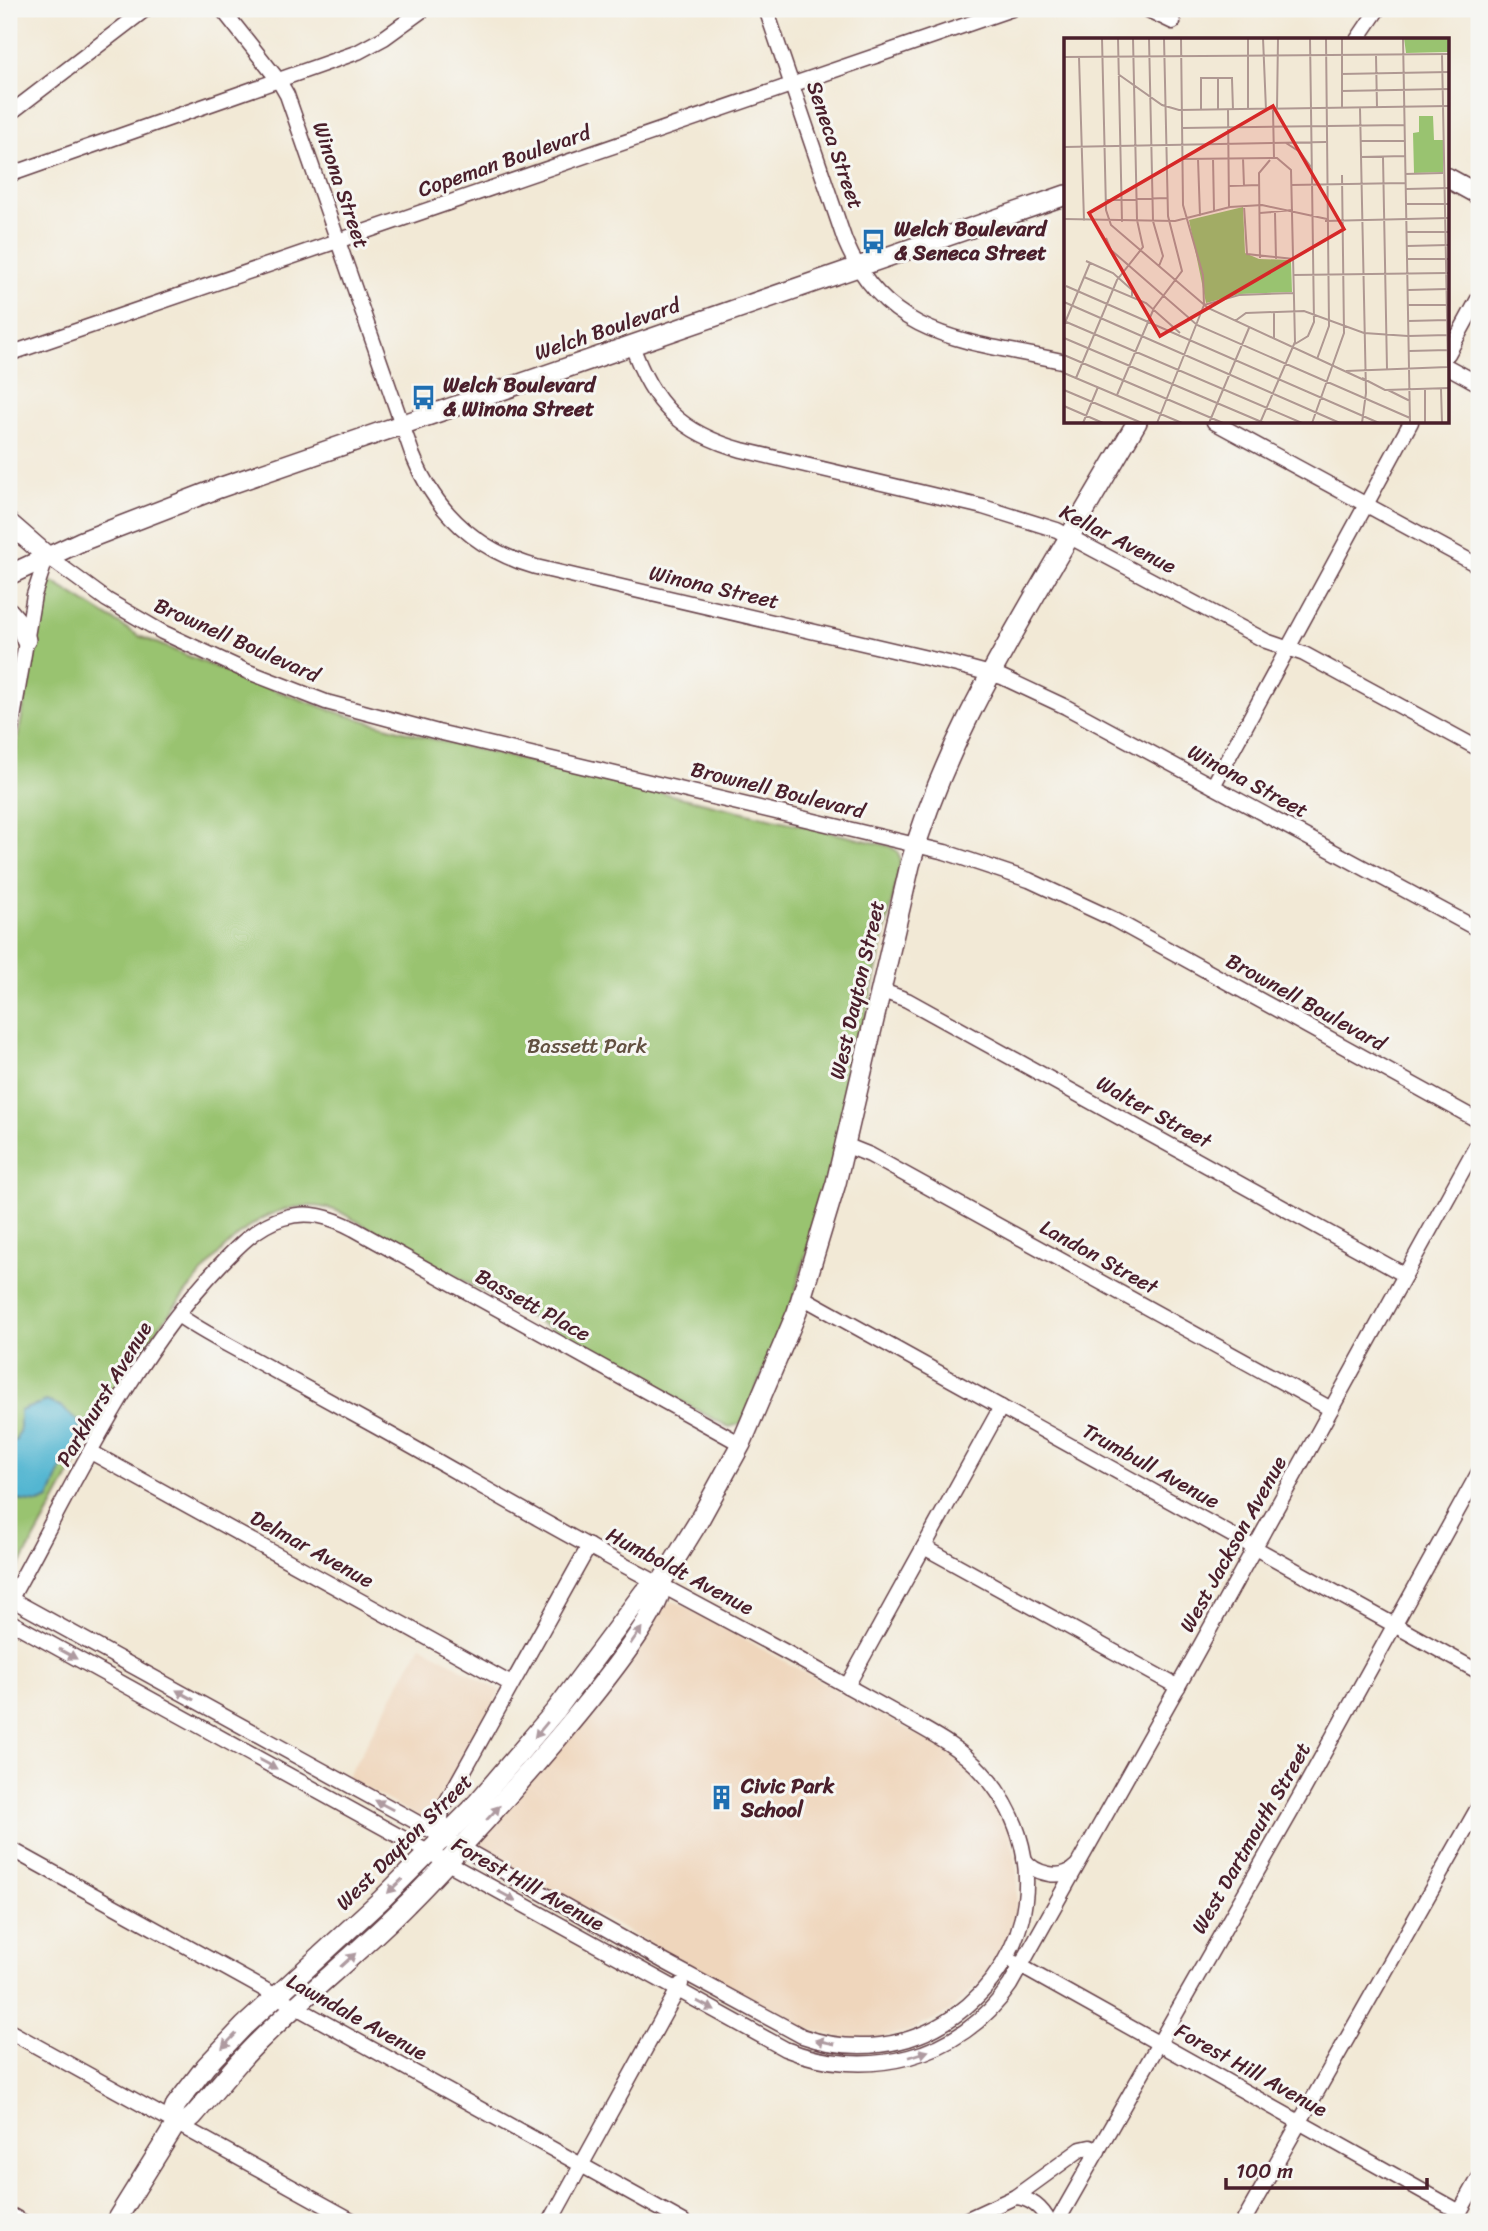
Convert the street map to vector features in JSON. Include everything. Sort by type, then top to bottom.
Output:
[{"type":"street","points":[[9,114],[146,9]]},
{"type":"street","name":"Winona Street","points":[[222,9],[287,95],[416,463],[441,507],[469,535],[510,559],[989,673],[1066,707],[1479,930]]},
{"type":"street","points":[[9,175],[366,48],[424,9]]},
{"type":"street","name":"Seneca Street","points":[[766,9],[844,237],[858,267],[887,303],[921,326],[955,337],[1064,362]]},
{"type":"street","name":"Copeman Boulevard","points":[[9,354],[1012,9]]},
{"type":"street","points":[[1146,9],[1173,22]]},
{"type":"street","points":[[1358,38],[1378,9]]},
{"type":"street","points":[[1450,179],[1479,195]]},
{"type":"street","name":"Welch Boulevard","points":[[9,575],[47,556],[210,491],[1064,196]]},
{"type":"street","points":[[1450,350],[1479,297]]},
{"type":"street","name":"Kellar Avenue","points":[[632,345],[643,377],[661,402],[680,421],[718,443],[1003,512],[1070,536],[1266,641],[1304,654],[1479,748]]},
{"type":"street","points":[[1450,368],[1479,384]]},
{"type":"street","name":"West Dayton Street","points":[[176,2124],[186,2122],[193,2116],[239,2061],[384,1927],[461,1848],[513,1791],[569,1710],[655,1607],[662,1590],[660,1584],[741,1444],[774,1371],[802,1297],[845,1146],[916,845],[947,760],[989,673],[1136,424]]},
{"type":"street","points":[[1218,424],[1479,566]]},
{"type":"street","points":[[1213,786],[1410,424]]},
{"type":"street","points":[[9,523],[47,556],[36,583],[9,742]]},
{"type":"street","name":"Brownell Boulevard","points":[[47,556],[93,592],[162,632],[246,671],[326,702],[438,732],[916,845],[995,867],[1080,901],[1479,1121]]},
{"type":"street","points":[[9,612],[22,626],[26,640]]},
{"type":"street","name":"Walter Street","points":[[880,989],[907,1000],[1405,1275]]},
{"type":"street","name":"West Jackson Avenue","points":[[1014,1962],[1076,1866],[1178,1687],[1479,1141]]},
{"type":"street","name":"Landon Street","points":[[845,1146],[870,1155],[1331,1409]]},
{"type":"street","name":"Parkhurst Avenue","points":[[9,1600],[144,1362],[178,1315],[205,1281],[248,1237],[275,1221],[302,1214]]},
{"type":"street","name":"Bassett Place","points":[[302,1214],[328,1217],[354,1229],[741,1444]]},
{"type":"street","name":"Trumbull Avenue","points":[[802,1297],[1479,1672]]},
{"type":"street","name":"Humboldt Avenue","points":[[178,1315],[589,1546],[847,1686],[946,1742],[972,1762],[988,1779],[1009,1811],[1021,1843],[1026,1881],[1025,1910],[1014,1962]]},
{"type":"street","points":[[847,1686],[1001,1406]]},
{"type":"street","name":"Delmar Avenue","points":[[91,1452],[511,1684]]},
{"type":"street","name":"West Dartmouth Street","points":[[1057,2222],[1479,1472]]},
{"type":"street","points":[[447,1863],[440,1818],[442,1810],[589,1546]]},
{"type":"street","points":[[924,1547],[1178,1687]]},
{"type":"street","name":"Forest Hill Avenue","points":[[9,1600],[802,2036],[835,2044],[872,2046],[911,2038],[944,2023],[1014,1962]]},
{"type":"street","name":"Forest Hill Avenue","points":[[9,1621],[793,2053],[833,2063],[881,2063],[929,2051],[960,2035],[994,2006],[1006,1991],[1014,1962]]},
{"type":"street","name":"West Dayton Street","points":[[115,2222],[176,2124],[174,2109],[182,2095],[219,2052],[429,1853],[569,1710]]},
{"type":"street","points":[[214,1735],[224,1717]]},
{"type":"street","points":[[350,1810],[360,1792]]},
{"type":"street","points":[[1243,2222],[1479,1806]]},
{"type":"street","name":"Lawndale Avenue","points":[[9,1848],[684,2222]]},
{"type":"street","points":[[1024,1859],[1031,1866],[1051,1874],[1068,1874],[1076,1866]]},
{"type":"street","points":[[600,1948],[609,1931]]},
{"type":"street","name":"Forest Hill Avenue","points":[[1014,1962],[1300,2121],[1457,2217]]},
{"type":"street","points":[[550,2222],[687,1974]]},
{"type":"street","points":[[9,2031],[355,2222]]},
{"type":"street","points":[[961,2222],[1015,2197],[1082,2149],[1088,2147],[1098,2151]]},
{"type":"street","points":[[1457,2217],[1479,2178]]},
{"type":"street","points":[[1015,2197],[1033,2203],[1049,2222]]},
{"type":"street","points":[[9,2214],[23,2222]]},
{"type":"shaded area","points":[[672,1601],[949,1752],[976,1775],[992,1796],[1005,1819],[1015,1852],[1018,1882],[1015,1916],[1001,1954],[978,1985],[948,2013],[907,2032],[873,2039],[851,2040],[803,2028],[479,1850],[478,1842],[638,1646],[666,1605]]},
{"type":"shaded area","points":[[421,1645],[500,1691],[429,1823],[347,1778]]},
{"type":"green space","name":"Bassett Park","points":[[53,582],[139,636],[252,682],[342,714],[432,739],[889,846],[897,851],[901,861],[835,1153],[792,1303],[741,1424],[729,1427],[706,1415],[340,1212],[313,1206],[284,1209],[256,1222],[227,1246],[154,1334],[116,1392],[9,1583],[9,791],[44,589],[46,584]]},
{"type":"water","points":[[46,1401],[60,1406],[79,1422],[80,1438],[64,1462],[49,1499],[39,1503],[9,1499],[9,1443],[16,1440],[20,1428],[20,1411]]},
{"type":"place","name":"Welch Boulevard & Seneca Street","points":[[874,241]]},
{"type":"place","name":"Welch Boulevard & Winona Street","points":[[423,397]]},
{"type":"place","name":"Civic Park School","points":[[721,1798]]}]
